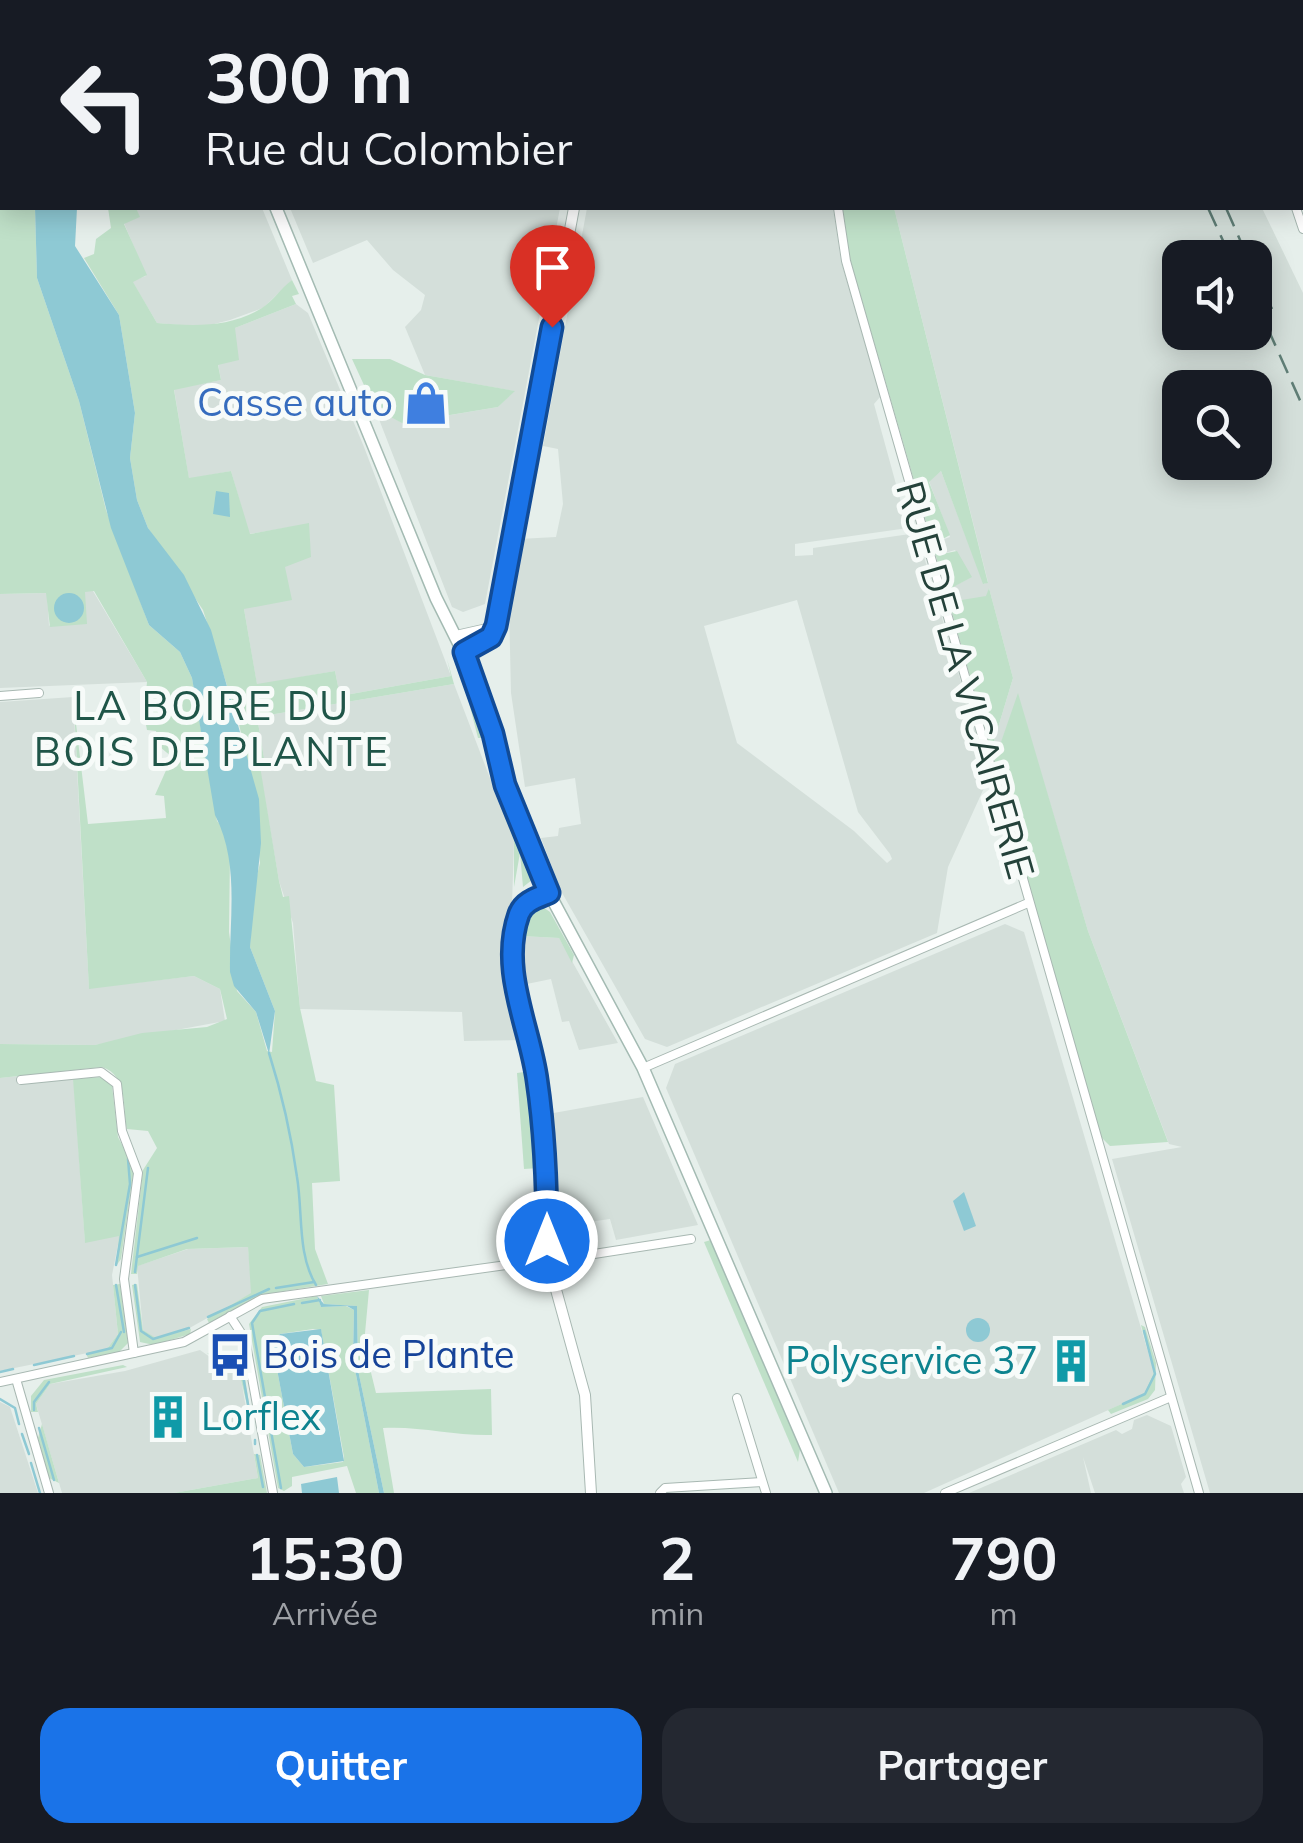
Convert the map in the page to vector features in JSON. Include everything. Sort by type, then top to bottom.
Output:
[{"type":"main road","points":[[277,210],[436,598],[464,652],[493,734],[505,785],[547,889],[643,1068],[826,1493]]},
{"type":"street","points":[[464,652],[494,632],[574,210]]},
{"type":"street","name":"RUE DE LA VICAIRERIE","points":[[838,210],[846,261],[1199,1493]]},
{"type":"street","points":[[456,636],[491,626],[501,594]]},
{"type":"street","points":[[0,696],[38,693]]},
{"type":"street","points":[[547,889],[523,898],[514,981],[541,1110],[547,1256],[585,1395],[592,1493]]},
{"type":"street","points":[[643,1068],[1028,902]]},
{"type":"street","points":[[21,1080],[101,1072],[117,1084],[122,1131],[138,1173],[124,1279],[134,1353]]},
{"type":"street","points":[[0,1382],[184,1342],[266,1298],[547,1256],[692,1239]]},
{"type":"street","points":[[230,1316],[245,1339],[273,1493]]},
{"type":"street","points":[[16,1379],[50,1493]]},
{"type":"street","points":[[945,1493],[1171,1397]]},
{"type":"street","points":[[737,1398],[766,1493]]},
{"type":"street","points":[[660,1493],[666,1488],[762,1482]]},
{"type":"shaded area","points":[[137,210],[263,210],[292,280],[263,308],[230,320],[202,327],[157,323],[132,281],[146,276],[124,223],[139,217]]},
{"type":"shaded area","points":[[291,210],[560,210],[485,604],[463,612],[452,607],[375,409],[403,423],[498,407],[514,391],[425,375],[405,327],[421,310],[425,295],[393,270],[367,240],[313,263]]},
{"type":"shaded area","points":[[587,210],[833,210],[841,261],[880,397],[874,404],[908,528],[795,544],[795,556],[813,555],[813,548],[917,533],[989,777],[948,867],[937,933],[667,1047],[645,1039],[561,891],[541,838],[558,836],[559,828],[581,824],[575,778],[525,787],[511,693],[509,605],[519,539],[556,537],[563,504],[558,449],[543,446]],"holes":[[[797,600],[858,812],[892,859],[887,863],[854,831],[737,743],[704,626]]]},
{"type":"shaded area","points":[[895,210],[1263,210],[1303,293],[1303,1493],[1210,1493],[1112,1159],[1182,1147],[1169,1144],[1088,931],[1018,696],[994,762],[991,751],[1013,678],[989,588],[987,596],[969,602],[949,602],[946,591],[971,577],[955,550],[942,554],[939,541],[950,537],[929,481],[941,471],[984,584],[988,582]]},
{"type":"shaded area","points":[[296,304],[308,313],[364,447],[451,676],[340,696],[335,671],[257,685],[244,609],[285,566],[309,524],[249,534],[231,471],[189,479],[174,389],[221,380],[218,364],[235,328]]},
{"type":"shaded area","points":[[85,591],[93,591],[147,682],[0,688],[0,594],[47,593],[49,626]]},
{"type":"shaded area","points":[[454,684],[514,841],[510,968],[523,1040],[464,1041],[462,1012],[300,1009],[293,923],[279,881],[258,759],[264,758],[257,717]]},
{"type":"shaded area","points":[[73,697],[89,988],[194,976],[220,989],[225,1021],[95,1045],[0,1044],[0,702]]},
{"type":"shaded area","points":[[1005,924],[1024,932],[1154,1372],[1144,1394],[924,1493],[839,1493],[666,1088],[675,1064]]},
{"type":"shaded area","points":[[521,936],[559,938],[618,1043],[579,1050],[569,1021],[562,1022],[551,979],[522,985]]},
{"type":"shaded area","points":[[73,1070],[85,1242],[120,1235],[112,1275],[118,1334],[107,1349],[0,1371],[0,1078]]},
{"type":"shaded area","points":[[643,1097],[698,1225],[616,1240],[610,1219],[554,1227],[552,1182],[557,1164],[551,1159],[548,1114]]},
{"type":"shaded area","points":[[248,1247],[252,1293],[177,1335],[155,1338],[143,1330],[137,1266],[188,1249]]},
{"type":"shaded area","points":[[200,1350],[241,1379],[258,1478],[174,1493],[62,1493],[36,1404],[50,1384],[125,1371]]},
{"type":"shaded area","points":[[0,1402],[10,1407],[38,1493],[0,1493]]},
{"type":"shaded area","points":[[1147,1415],[1171,1426],[1186,1477],[1181,1484],[1184,1493],[1095,1493],[1083,1457],[1091,1493],[969,1493],[1116,1430],[1122,1434],[1132,1429],[1134,1420]]},
{"type":"green space","points":[[0,210],[35,210],[37,278],[79,401],[106,510],[149,625],[180,652],[192,678],[217,821],[226,831],[230,854],[229,932],[237,991],[256,1012],[267,1051],[272,1052],[275,1011],[250,947],[252,896],[260,863],[252,780],[238,720],[203,610],[148,528],[137,500],[130,458],[135,413],[119,315],[84,258],[94,254],[96,239],[111,228],[108,210],[137,210],[140,217],[124,224],[147,275],[133,282],[157,323],[198,325],[250,315],[292,280],[299,294],[292,296],[296,304],[235,328],[239,360],[218,365],[221,380],[174,390],[189,478],[231,471],[250,534],[309,523],[311,557],[285,567],[292,600],[244,609],[257,684],[335,671],[340,696],[451,676],[447,659],[454,684],[257,717],[264,758],[259,760],[279,881],[283,897],[289,896],[300,1008],[316,1081],[334,1085],[340,1181],[312,1183],[315,1249],[328,1284],[260,1295],[209,1323],[207,1319],[251,1293],[248,1247],[187,1249],[138,1266],[137,1274],[131,1274],[143,1170],[157,1148],[148,1131],[127,1129],[117,1077],[102,1067],[0,1078],[0,1044],[95,1045],[142,1033],[207,1027],[227,1019],[220,989],[194,976],[89,989],[74,707],[88,824],[166,818],[164,796],[155,795],[172,757],[160,747],[156,731],[147,730],[140,694],[146,692],[147,682],[94,591],[85,592],[87,624],[50,627],[46,593],[0,594]]},
{"type":"green space","points":[[842,210],[895,210],[988,583],[983,584],[941,471],[929,482],[950,535],[939,541],[942,554],[957,551],[972,577],[946,591],[850,259]]},
{"type":"green space","points":[[352,359],[390,359],[425,375],[515,391],[498,407],[402,423],[375,409]]},
{"type":"green space","points":[[989,588],[1013,678],[991,751],[949,602],[986,596]]},
{"type":"green space","points":[[466,691],[472,693],[488,738],[478,738]]},
{"type":"green space","points":[[1018,693],[1088,931],[1168,1142],[1110,1146],[1099,1135],[994,762]]},
{"type":"green space","points":[[494,789],[503,793],[532,880],[523,887],[520,853],[514,887],[514,841]]},
{"type":"green space","points":[[540,905],[550,912],[574,955],[572,963],[559,938],[521,936],[525,914]]},
{"type":"green space","points":[[531,1071],[540,1168],[524,1169],[517,1073]]},
{"type":"green space","points":[[102,1077],[112,1086],[118,1137],[134,1168],[121,1259],[116,1266],[119,1236],[85,1243],[73,1079]]},
{"type":"green space","points":[[711,1240],[800,1449],[798,1462],[704,1242]]},
{"type":"green space","points":[[120,1284],[128,1343],[119,1352],[88,1358],[86,1353],[107,1349],[118,1334],[113,1285]]},
{"type":"green space","points":[[137,1284],[143,1330],[156,1338],[191,1329],[190,1334],[154,1345],[140,1342],[132,1285]]},
{"type":"green space","points":[[369,1290],[364,1344],[376,1393],[491,1389],[492,1435],[383,1428],[394,1493],[384,1493],[358,1370],[357,1306],[324,1304],[321,1296]]},
{"type":"green space","points":[[317,1296],[321,1307],[346,1306],[354,1310],[353,1359],[379,1493],[356,1493],[347,1466],[292,1477],[292,1486],[284,1491],[278,1488],[249,1324],[262,1307]],"holes":[[[321,1330],[344,1457],[343,1462],[304,1467],[293,1454],[272,1343],[280,1334]]]},
{"type":"green space","points":[[1141,1325],[1156,1363],[1155,1390],[1148,1399],[1111,1414],[1108,1410],[1144,1394],[1154,1372]]},
{"type":"green space","points":[[207,1353],[243,1364],[253,1430],[241,1380]]},
{"type":"green space","points":[[127,1367],[50,1384],[36,1404],[38,1412],[31,1412],[31,1396],[44,1380]]},
{"type":"green space","points":[[42,1424],[59,1483],[49,1478],[38,1438]]},
{"type":"green space","points":[[254,1454],[260,1455],[267,1493],[174,1493],[258,1478]]},
{"type":"water","points":[[35,210],[77,210],[75,246],[119,315],[135,413],[130,458],[137,500],[148,528],[184,575],[211,630],[259,799],[261,843],[250,947],[275,1011],[269,1054],[256,1012],[234,986],[230,972],[232,891],[228,852],[215,815],[192,678],[180,652],[149,625],[111,528],[79,401],[37,278]]},
{"type":"water","points":[[216,491],[229,493],[230,517],[213,514]]},
{"type":"water","points":[[69,593],[83,602],[84,608],[75,622],[69,623],[55,614],[54,608],[63,594]]},
{"type":"water","points":[[964,1192],[976,1226],[964,1231],[953,1201]]},
{"type":"water","points":[[317,1296],[324,1304],[357,1306],[358,1370],[384,1493],[379,1493],[353,1359],[354,1310],[347,1306],[321,1307]]},
{"type":"water","points":[[978,1318],[987,1321],[987,1339],[978,1342],[969,1339],[966,1330],[969,1321]]},
{"type":"water","points":[[321,1329],[344,1461],[304,1467],[293,1454],[272,1343],[280,1334]]},
{"type":"water","points":[[337,1477],[339,1493],[302,1493],[301,1484]]},
{"type":"waterway","points":[[269,1053],[292,1145],[306,1260],[316,1285]]},
{"type":"waterway","points":[[116,1265],[130,1184],[128,1159]]},
{"type":"waterway","points":[[135,1272],[148,1168]]},
{"type":"waterway","points":[[137,1257],[197,1238]]},
{"type":"waterway","points":[[276,1288],[314,1282]]},
{"type":"waterway","points":[[116,1285],[124,1332]]},
{"type":"waterway","points":[[135,1285],[141,1331],[153,1339],[189,1328]]},
{"type":"waterway","points":[[208,1317],[269,1289]]},
{"type":"waterway","points":[[302,1303],[320,1300]]},
{"type":"waterway","points":[[281,1488],[252,1323],[260,1311],[294,1304]]},
{"type":"waterway","points":[[1123,1404],[1145,1394],[1155,1374],[1144,1331]]},
{"type":"waterway","points":[[87,1354],[112,1348],[121,1332]]},
{"type":"waterway","points":[[34,1365],[74,1356]]},
{"type":"waterway","points":[[226,1363],[244,1375]]},
{"type":"waterway","points":[[0,1372],[13,1369]]},
{"type":"waterway","points":[[243,1376],[252,1427]]},
{"type":"waterway","points":[[34,1410],[34,1402],[49,1382]]},
{"type":"waterway","points":[[0,1399],[15,1408],[19,1424]]},
{"type":"waterway","points":[[39,1428],[54,1480]]},
{"type":"waterway","points":[[22,1434],[29,1454]]},
{"type":"waterway","points":[[257,1455],[263,1487]]},
{"type":"waterway","points":[[31,1463],[40,1493]]},
{"type":"railway","points":[[1209,210],[1223,240]]},
{"type":"railway","points":[[1227,210],[1240,240]]},
{"type":"railway","points":[[1272,338],[1303,407]]},
{"type":"place","name":"Casse auto","points":[[426,403]]},
{"type":"place","name":"Bois de Plante","points":[[230,1355]]},
{"type":"place","name":"Polyservice 37","points":[[1071,1361]]},
{"type":"place","name":"Lorflex","points":[[168,1417]]},
{"type":"district","name":"LA BOIRE DU BOIS DE PLANTE","points":[[212,729]]},
{"type":"route","points":[[547,1241],[541,1110],[534,1060],[515,987],[514,959],[519,912],[527,902],[549,893],[505,785],[493,734],[464,652],[491,637],[496,626],[552,327]]}]
